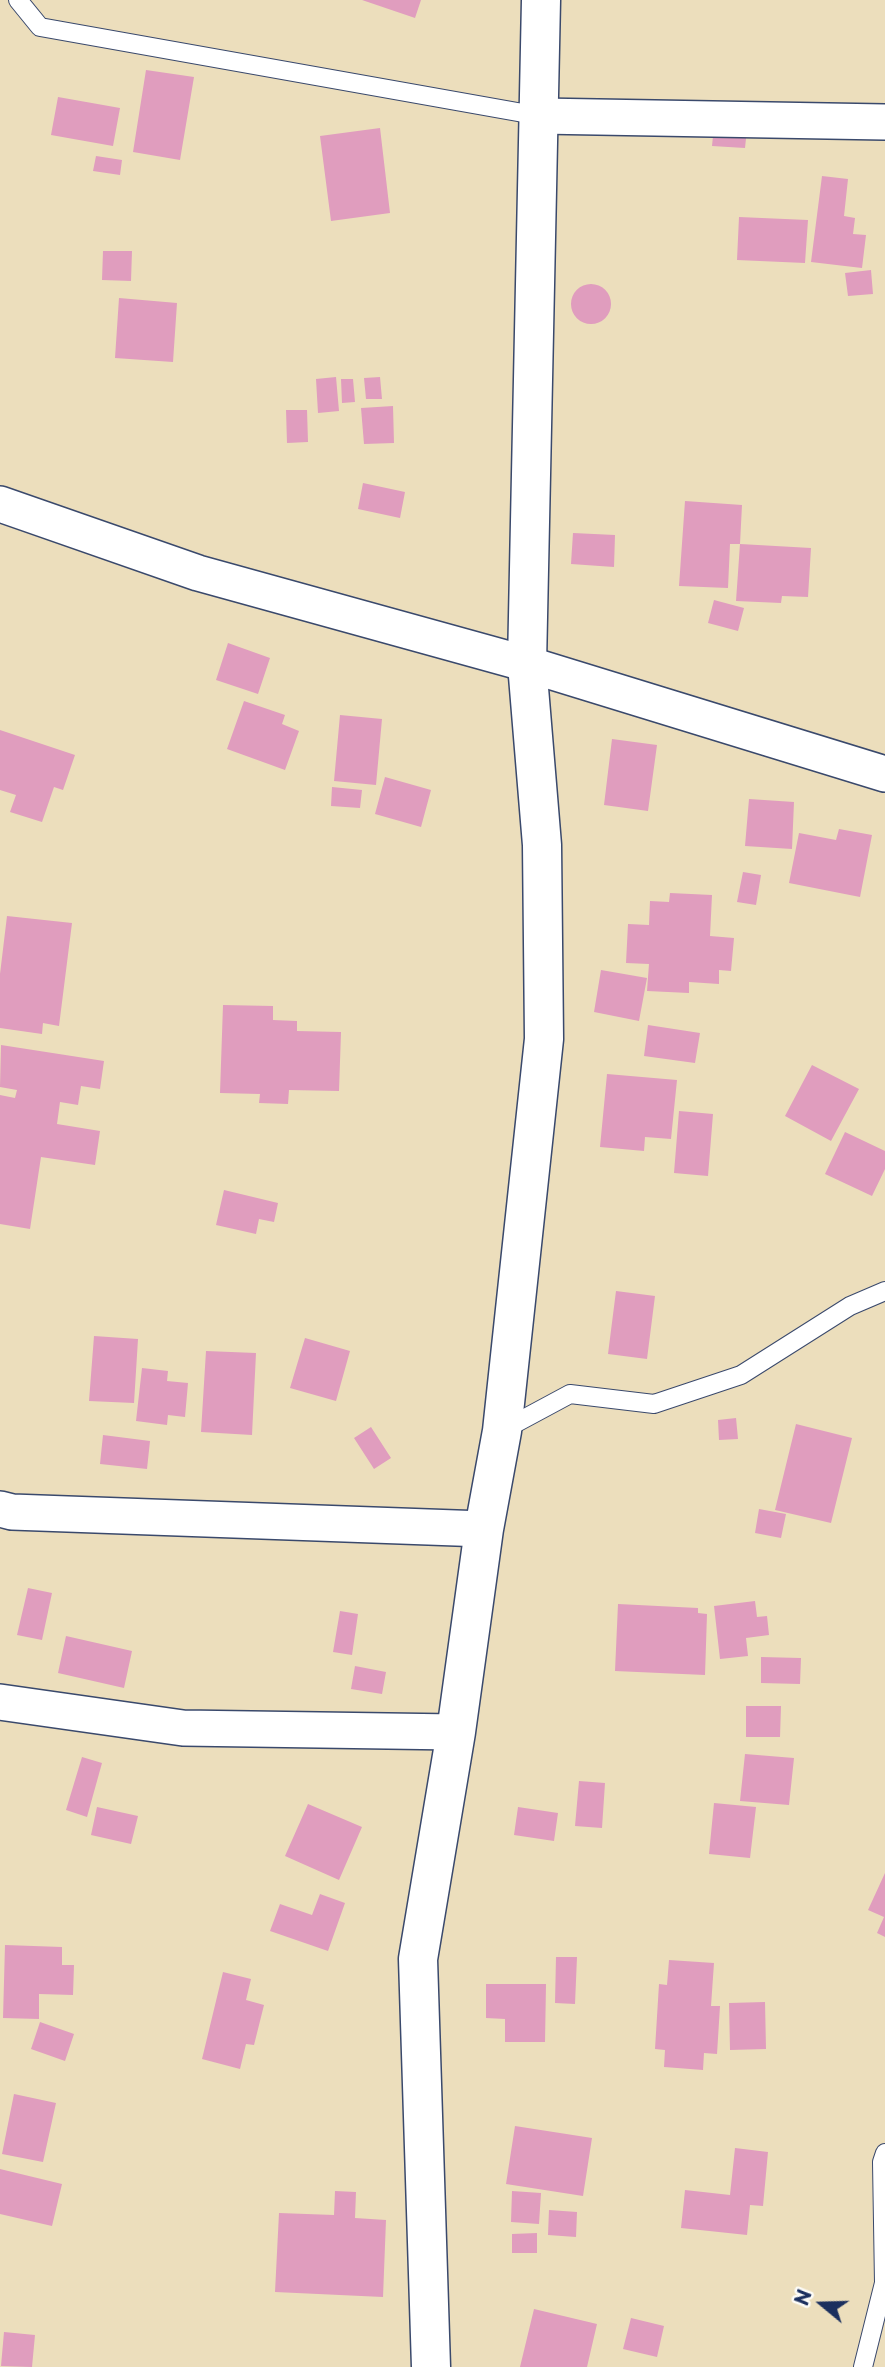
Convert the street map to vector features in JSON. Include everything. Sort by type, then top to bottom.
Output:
[{"type":"street","points":[[431,2367],[418,1959],[456,1732],[484,1529],[502,1431],[544,1039],[542,845],[527,664],[541,0]]},
{"type":"street","points":[[540,116],[885,122]]},
{"type":"street","points":[[0,504],[198,573],[527,664],[885,774]]},
{"type":"street","points":[[0,1509],[12,1512],[484,1529]]},
{"type":"street","points":[[0,1702],[183,1728],[456,1732]]},
{"type":"lane","points":[[18,0],[40,27],[540,116]]},
{"type":"lane","points":[[502,1431],[570,1394],[654,1404],[741,1375],[850,1306],[885,1291]]},
{"type":"lane","points":[[863,2367],[884,2283],[882,2162],[885,2154]]},
{"type":"building","points":[[362,0],[421,0],[415,18]]},
{"type":"building","points":[[146,70],[194,77],[180,160],[133,152]]},
{"type":"building","points":[[58,97],[120,108],[113,146],[51,135]]},
{"type":"building","points":[[714,126],[747,129],[745,148],[712,146]]},
{"type":"building","points":[[380,128],[390,213],[331,221],[320,136]]},
{"type":"building","points":[[96,156],[122,160],[120,175],[93,171]]},
{"type":"building","points":[[822,176],[848,179],[844,216],[855,218],[853,234],[866,235],[862,268],[811,262]]},
{"type":"building","points":[[739,217],[808,220],[805,263],[737,260]]},
{"type":"building","points":[[103,251],[132,251],[131,281],[102,280]]},
{"type":"building","points":[[871,270],[873,294],[848,296],[845,273]]},
{"type":"building","points":[[591,284],[605,290],[611,304],[605,318],[591,324],[577,318],[571,304],[577,290]]},
{"type":"building","points":[[119,298],[177,303],[173,362],[115,358]]},
{"type":"building","points":[[336,377],[339,411],[318,413],[316,379]]},
{"type":"building","points":[[380,377],[382,399],[366,399],[364,378]]},
{"type":"building","points":[[341,379],[353,379],[355,402],[342,403]]},
{"type":"building","points":[[393,406],[394,443],[364,444],[361,408]]},
{"type":"building","points":[[286,410],[307,410],[308,442],[287,443]]},
{"type":"building","points":[[363,483],[405,492],[400,518],[358,509]]},
{"type":"building","points":[[685,501],[742,505],[740,544],[730,544],[728,588],[679,586]]},
{"type":"building","points":[[573,533],[615,535],[614,567],[571,564]]},
{"type":"building","points":[[740,544],[811,548],[808,597],[782,596],[781,603],[736,601]]},
{"type":"building","points":[[714,600],[744,608],[738,631],[708,623]]},
{"type":"building","points":[[228,643],[270,658],[258,694],[216,680]]},
{"type":"building","points":[[244,701],[285,715],[282,724],[299,731],[285,770],[227,749]]},
{"type":"building","points":[[340,715],[382,719],[376,785],[334,781]]},
{"type":"building","points":[[0,730],[75,755],[63,790],[54,787],[42,822],[10,812],[16,795],[0,790]]},
{"type":"building","points":[[612,739],[657,745],[648,811],[604,805]]},
{"type":"building","points":[[385,777],[431,790],[421,827],[375,814]]},
{"type":"building","points":[[332,787],[362,790],[360,808],[331,806]]},
{"type":"building","points":[[749,799],[794,802],[792,849],[745,846]]},
{"type":"building","points":[[839,829],[872,835],[860,897],[789,883],[799,833],[836,840]]},
{"type":"building","points":[[743,872],[761,875],[756,905],[737,902]]},
{"type":"building","points":[[670,893],[712,895],[710,936],[734,938],[731,971],[719,970],[719,984],[689,982],[689,993],[647,991],[649,964],[626,963],[628,924],[649,925],[650,901],[669,902]]},
{"type":"building","points":[[7,916],[72,923],[59,1026],[43,1023],[42,1034],[0,1028],[0,974]]},
{"type":"building","points":[[601,970],[647,978],[639,1021],[594,1012]]},
{"type":"building","points":[[223,1005],[273,1006],[273,1020],[297,1021],[297,1031],[341,1032],[339,1091],[289,1090],[288,1104],[259,1103],[260,1094],[220,1093]]},
{"type":"building","points":[[648,1025],[700,1033],[695,1063],[644,1056]]},
{"type":"building","points":[[1,1045],[104,1061],[100,1089],[81,1086],[78,1105],[60,1102],[57,1124],[100,1131],[95,1165],[41,1157],[30,1229],[0,1224],[0,1095],[15,1098],[17,1090],[0,1087]]},
{"type":"building","points":[[812,1065],[859,1089],[831,1141],[785,1116]]},
{"type":"building","points":[[607,1074],[677,1080],[671,1139],[645,1137],[644,1151],[600,1147]]},
{"type":"building","points":[[679,1111],[713,1114],[708,1176],[674,1173]]},
{"type":"building","points":[[845,1132],[885,1151],[885,1169],[872,1196],[825,1174]]},
{"type":"building","points":[[224,1190],[278,1203],[274,1222],[259,1219],[256,1234],[216,1225]]},
{"type":"building","points":[[616,1291],[655,1296],[647,1359],[608,1354]]},
{"type":"building","points":[[94,1336],[138,1339],[134,1403],[89,1401]]},
{"type":"building","points":[[305,1338],[350,1351],[336,1401],[290,1388]]},
{"type":"building","points":[[206,1351],[256,1353],[252,1435],[201,1432]]},
{"type":"building","points":[[142,1368],[168,1371],[167,1381],[188,1383],[185,1417],[168,1415],[167,1425],[136,1421]]},
{"type":"building","points":[[736,1418],[738,1439],[719,1440],[718,1420]]},
{"type":"building","points":[[796,1424],[852,1438],[831,1523],[775,1510]]},
{"type":"building","points":[[371,1427],[391,1458],[374,1469],[354,1438]]},
{"type":"building","points":[[103,1435],[150,1441],[147,1469],[100,1464]]},
{"type":"building","points":[[759,1509],[786,1514],[781,1538],[755,1533]]},
{"type":"building","points":[[28,1588],[52,1593],[42,1640],[17,1635]]},
{"type":"building","points":[[755,1601],[757,1617],[767,1616],[769,1635],[746,1638],[748,1656],[720,1659],[714,1606]]},
{"type":"building","points":[[618,1604],[698,1608],[698,1613],[707,1614],[705,1675],[615,1671]]},
{"type":"building","points":[[340,1611],[358,1614],[352,1655],[333,1652]]},
{"type":"building","points":[[66,1636],[132,1651],[124,1688],[58,1673]]},
{"type":"building","points":[[761,1657],[801,1658],[800,1684],[761,1683]]},
{"type":"building","points":[[355,1666],[386,1672],[382,1694],[351,1689]]},
{"type":"building","points":[[746,1706],[781,1706],[780,1737],[746,1737]]},
{"type":"building","points":[[745,1754],[794,1758],[789,1805],[740,1801]]},
{"type":"building","points":[[82,1757],[102,1763],[87,1817],[66,1810]]},
{"type":"building","points":[[579,1781],[605,1783],[602,1828],[575,1826]]},
{"type":"building","points":[[714,1803],[756,1807],[750,1858],[709,1854]]},
{"type":"building","points":[[308,1804],[362,1827],[339,1880],[285,1856]]},
{"type":"building","points":[[97,1807],[138,1816],[131,1844],[91,1835]]},
{"type":"building","points":[[518,1807],[558,1813],[554,1841],[514,1835]]},
{"type":"building","points":[[885,1873],[885,1937],[877,1933],[884,1917],[868,1910]]},
{"type":"building","points":[[320,1894],[345,1903],[328,1951],[270,1931],[280,1904],[312,1915]]},
{"type":"building","points":[[5,1945],[62,1947],[62,1965],[74,1965],[73,1995],[39,1994],[39,2019],[3,2018]]},
{"type":"building","points":[[556,1957],[577,1957],[575,2004],[555,2003]]},
{"type":"building","points":[[669,1960],[714,1963],[711,2006],[720,2006],[717,2054],[704,2053],[703,2070],[664,2067],[665,2050],[655,2049],[659,1984],[667,1985]]},
{"type":"building","points":[[223,1972],[251,1979],[246,2000],[264,2005],[254,2045],[246,2044],[240,2069],[202,2059]]},
{"type":"building","points":[[486,1984],[546,1984],[545,2042],[505,2042],[505,2019],[486,2018]]},
{"type":"building","points":[[765,2002],[766,2049],[730,2050],[729,2003]]},
{"type":"building","points":[[40,2022],[74,2034],[65,2061],[31,2049]]},
{"type":"building","points":[[14,2094],[56,2103],[43,2162],[2,2154]]},
{"type":"building","points":[[515,2126],[592,2138],[583,2196],[506,2184]]},
{"type":"building","points":[[735,2148],[768,2152],[763,2206],[750,2205],[747,2235],[681,2228],[685,2190],[730,2195]]},
{"type":"building","points":[[0,2169],[62,2184],[52,2226],[0,2214]]},
{"type":"building","points":[[335,2191],[356,2192],[355,2218],[386,2220],[383,2297],[275,2292],[279,2213],[334,2215]]},
{"type":"building","points":[[512,2191],[541,2193],[539,2224],[511,2222]]},
{"type":"building","points":[[549,2210],[577,2212],[576,2237],[548,2235]]},
{"type":"building","points":[[537,2233],[537,2253],[512,2253],[512,2234]]},
{"type":"building","points":[[534,2309],[597,2324],[587,2367],[520,2367]]},
{"type":"building","points":[[631,2318],[664,2326],[657,2357],[623,2349]]},
{"type":"building","points":[[4,2332],[35,2335],[32,2367],[1,2366]]}]
